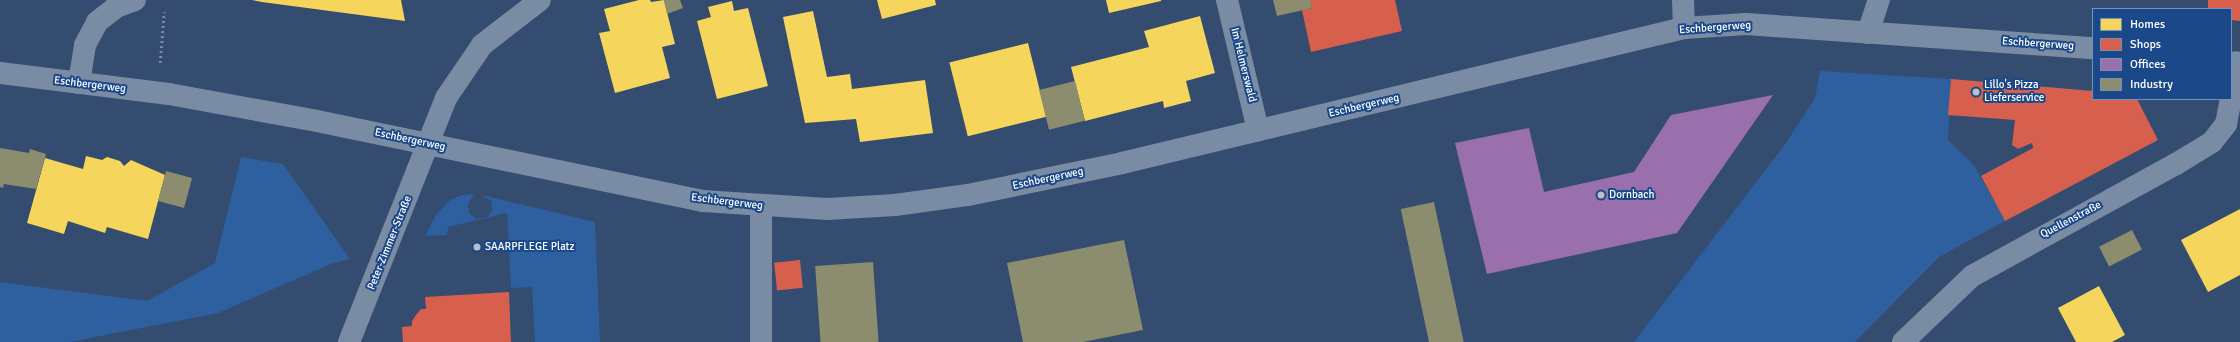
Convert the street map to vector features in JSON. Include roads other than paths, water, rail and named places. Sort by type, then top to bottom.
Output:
[{"type":"street","points":[[79,83],[85,45],[97,22],[116,7],[135,0]]},
{"type":"street","name":"Peter-Zimmer-Straße","points":[[349,342],[430,144],[446,98],[482,45],[540,0]]},
{"type":"street","name":"Im Helmerswald","points":[[1227,0],[1258,130]]},
{"type":"street","points":[[1683,0],[1684,28]]},
{"type":"street","points":[[1868,33],[1879,0]]},
{"type":"street","name":"Eschbergerweg","points":[[0,73],[169,94],[317,121],[703,201],[761,207],[827,209],[895,205],[968,195],[1185,150],[1258,130],[1684,28],[1746,24],[2092,48]]},
{"type":"street","name":"Quellenstraße","points":[[2232,91],[2236,62]]},
{"type":"street","name":"Quellenstraße","points":[[1903,342],[1972,276],[2176,164],[2212,142],[2226,124],[2231,100]]},
{"type":"street","points":[[761,207],[761,342]]},
{"type":"place","name":"Lillo's Pizza Lieferservice","points":[[1976,92]]},
{"type":"place","name":"Dornbach","points":[[1601,195]]},
{"type":"place","name":"SAARPFLEGE Platz","points":[[477,247]]}]
